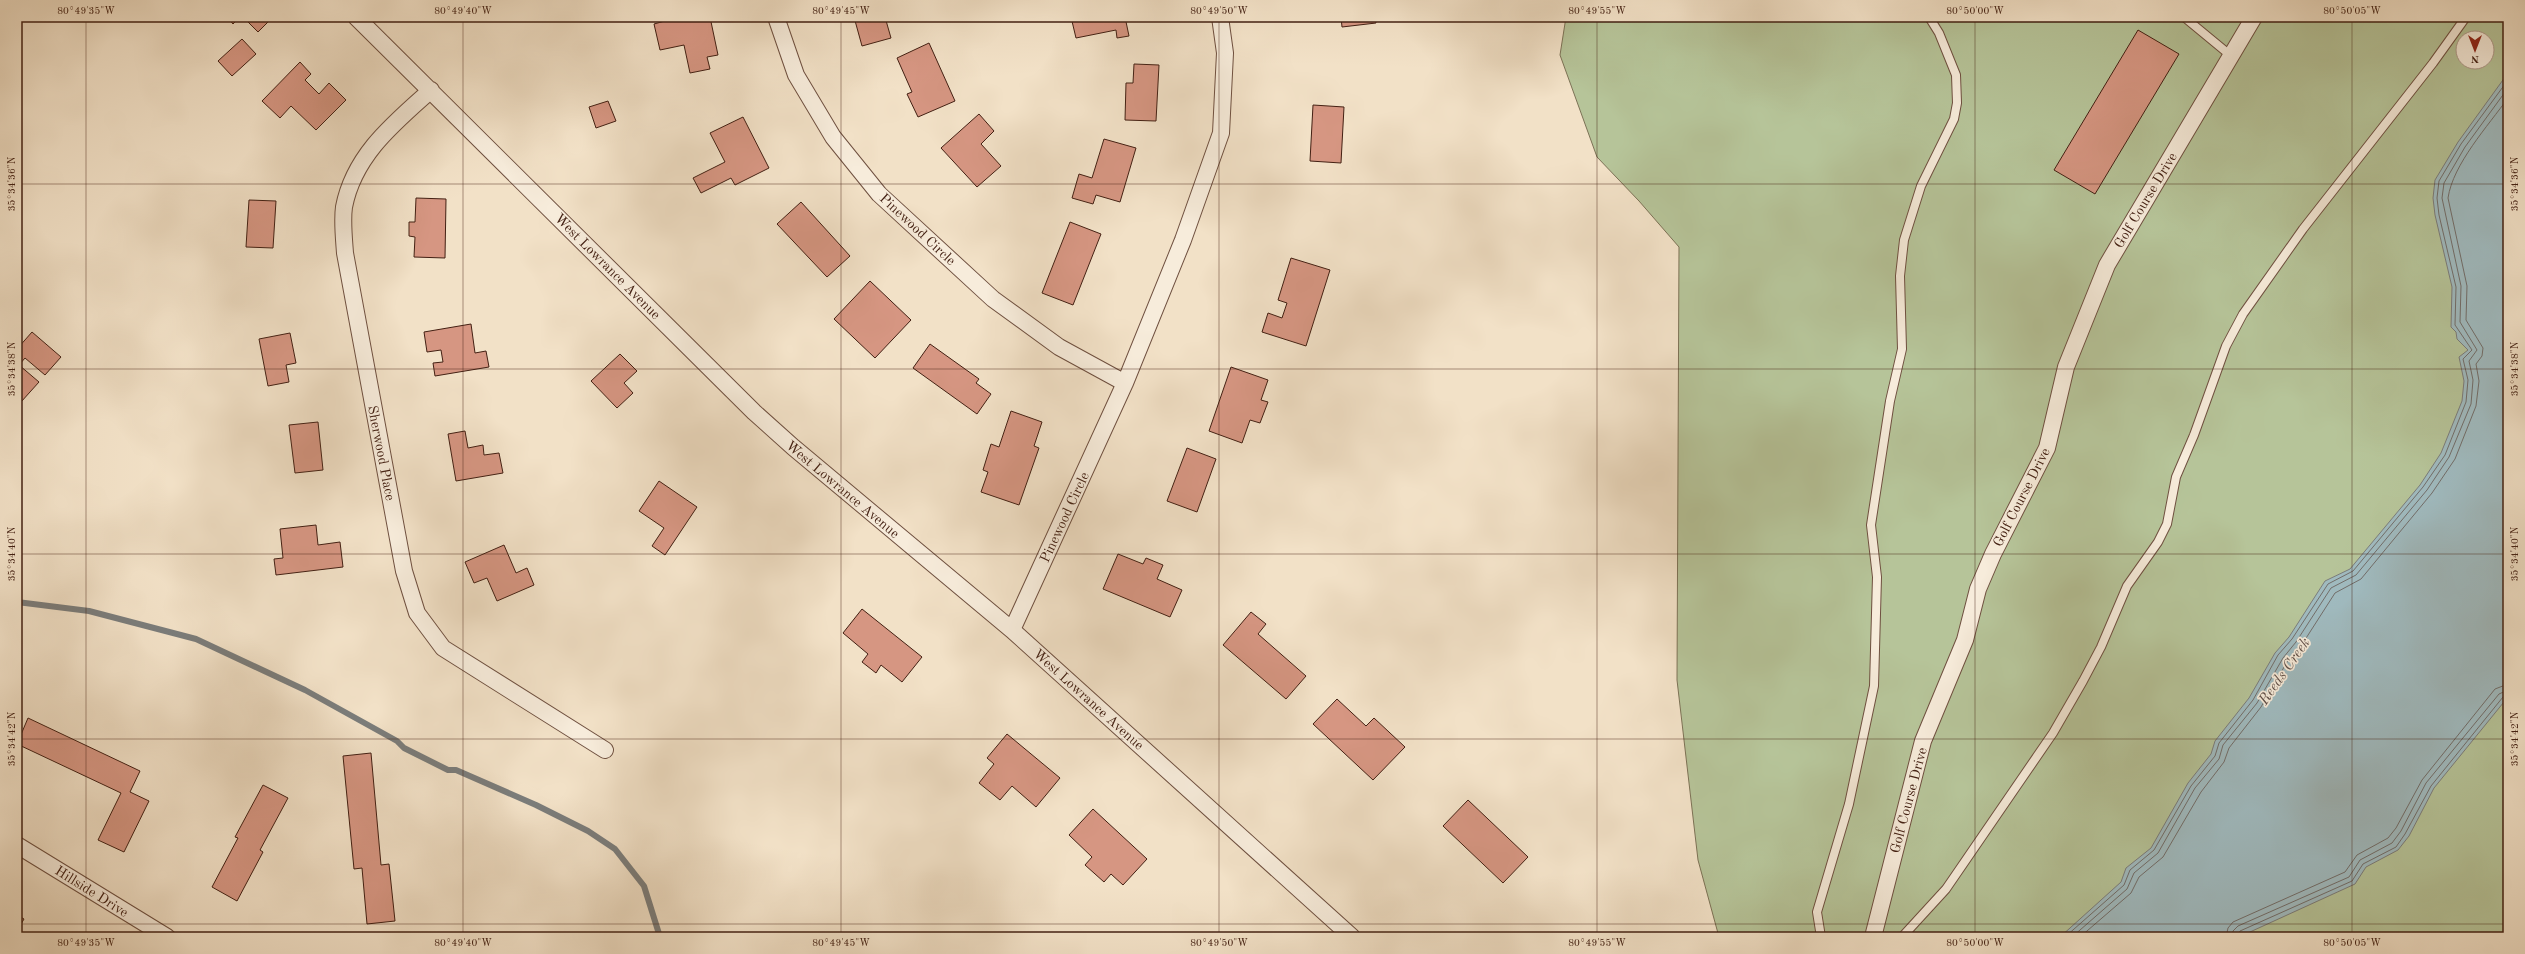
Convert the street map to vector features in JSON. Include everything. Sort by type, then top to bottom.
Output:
[{"type":"street","name":"West Lowrance Avenue","points":[[356,17],[754,412],[793,448],[1012,630],[1352,937]]},
{"type":"street","name":"Pinewood Circle","points":[[776,17],[796,75],[833,138],[879,194],[993,299],[1060,347],[1125,382]]},
{"type":"street","name":"Pinewood Circle","points":[[1012,630],[1125,382],[1183,240],[1221,133],[1225,53],[1220,17]]},
{"type":"street","name":"Golf Course Drive","points":[[1873,937],[1923,742],[1962,646],[1978,589],[1987,568],[2048,448],[2066,367],[2091,300],[2106,265],[2254,17]]},
{"type":"street","name":"Sherwood Place","points":[[431,90],[387,129],[359,165],[344,208],[345,253],[404,571],[417,613],[443,648],[605,750]]},
{"type":"street","name":"Hillside Drive","points":[[17,845],[166,937]]},
{"type":"lane","points":[[1821,937],[1817,912],[1849,804],[1874,686],[1877,577],[1872,525],[1890,401],[1902,349],[1900,276],[1904,240],[1921,186],[1954,119],[1957,103],[1956,74],[1940,33],[1929,17]]},
{"type":"lane","points":[[2184,17],[2230,55]]},
{"type":"lane","points":[[1902,937],[1946,889],[2054,733],[2083,681],[2127,586],[2158,542],[2167,524],[2176,477],[2226,346],[2243,314],[2303,229],[2434,63],[2466,17]]},
{"type":"green space","points":[[1566,17],[2508,17],[2508,937],[1719,937],[1698,860],[1677,680],[1679,247],[1639,201],[1597,157],[1560,55]]},
{"type":"water","name":"Reeds Creek","points":[[2508,73],[2508,697],[2434,788],[2409,836],[2398,850],[2366,867],[2355,884],[2239,937],[2060,937],[2121,882],[2126,868],[2151,848],[2188,783],[2211,754],[2215,741],[2249,698],[2275,653],[2289,637],[2325,581],[2350,569],[2420,485],[2441,453],[2462,401],[2464,381],[2459,357],[2468,350],[2457,339],[2456,332],[2451,327],[2452,287],[2435,215],[2433,198],[2435,180],[2458,142]]},
{"type":"building","points":[[227,17],[240,17],[233,24]]},
{"type":"building","points":[[243,17],[273,17],[258,32]]},
{"type":"building","points":[[679,17],[710,17],[718,55],[707,57],[710,69],[690,73],[684,45],[660,50],[654,24]]},
{"type":"building","points":[[854,17],[885,17],[891,38],[862,46]]},
{"type":"building","points":[[1071,17],[1125,17],[1129,36],[1117,38],[1116,30],[1076,38]]},
{"type":"building","points":[[1341,17],[1375,17],[1376,23],[1342,27]]},
{"type":"building","points":[[2138,30],[2179,54],[2095,194],[2054,170]]},
{"type":"building","points":[[242,39],[256,54],[232,76],[218,61]]},
{"type":"building","points":[[929,43],[955,101],[918,117],[907,94],[912,92],[897,58]]},
{"type":"building","points":[[300,62],[311,74],[305,80],[319,94],[329,83],[346,100],[316,130],[291,106],[280,118],[262,101]]},
{"type":"building","points":[[1134,64],[1159,65],[1156,121],[1125,120],[1126,83],[1133,83]]},
{"type":"building","points":[[608,101],[616,121],[596,128],[589,107]]},
{"type":"building","points":[[1313,105],[1344,107],[1341,163],[1310,161]]},
{"type":"building","points":[[979,114],[994,131],[981,144],[1001,166],[977,187],[941,148]]},
{"type":"building","points":[[743,117],[769,168],[735,185],[731,178],[701,193],[693,178],[725,162],[710,133]]},
{"type":"building","points":[[1104,139],[1136,148],[1120,202],[1096,195],[1093,204],[1072,198],[1079,174],[1092,178]]},
{"type":"building","points":[[416,198],[446,199],[445,258],[414,257],[415,237],[409,236],[409,222],[415,222]]},
{"type":"building","points":[[249,200],[276,201],[273,248],[246,247]]},
{"type":"building","points":[[801,202],[850,256],[827,277],[777,224]]},
{"type":"building","points":[[1070,222],[1101,234],[1073,305],[1042,293]]},
{"type":"building","points":[[1291,258],[1330,270],[1306,346],[1262,332],[1268,313],[1282,318],[1287,303],[1278,300]]},
{"type":"building","points":[[870,281],[911,320],[875,358],[834,319]]},
{"type":"building","points":[[471,324],[475,353],[486,351],[489,367],[435,376],[433,363],[443,362],[441,350],[427,352],[424,332]]},
{"type":"building","points":[[32,332],[61,357],[45,375],[25,358],[19,365],[39,382],[21,402],[17,398],[17,349]]},
{"type":"building","points":[[290,333],[296,363],[286,365],[289,382],[268,386],[259,339]]},
{"type":"building","points":[[930,344],[979,379],[976,383],[991,394],[977,414],[913,368]]},
{"type":"building","points":[[620,354],[637,371],[624,383],[633,393],[617,408],[591,381]]},
{"type":"building","points":[[1231,367],[1268,380],[1261,400],[1268,402],[1260,423],[1250,420],[1242,443],[1209,431]]},
{"type":"building","points":[[1011,411],[1042,422],[1034,446],[1039,448],[1019,505],[981,492],[988,472],[983,470],[991,444],[999,447]]},
{"type":"building","points":[[318,422],[323,470],[295,473],[289,425]]},
{"type":"building","points":[[465,431],[468,448],[483,445],[484,455],[499,453],[503,473],[456,481],[448,434]]},
{"type":"building","points":[[1187,448],[1216,459],[1197,512],[1167,501]]},
{"type":"building","points":[[659,481],[697,507],[665,555],[652,546],[664,528],[639,511]]},
{"type":"building","points":[[316,525],[318,545],[340,542],[343,567],[276,575],[274,559],[283,558],[280,529]]},
{"type":"building","points":[[504,545],[516,573],[527,568],[534,585],[497,601],[487,578],[474,583],[465,562]]},
{"type":"building","points":[[1118,554],[1143,564],[1146,558],[1163,565],[1157,579],[1182,590],[1170,617],[1103,589]]},
{"type":"building","points":[[862,609],[922,657],[902,682],[881,665],[876,673],[862,662],[868,654],[843,633]]},
{"type":"building","points":[[1251,612],[1266,624],[1258,634],[1306,676],[1286,699],[1223,645]]},
{"type":"building","points":[[1337,699],[1366,726],[1374,718],[1405,747],[1373,780],[1313,724]]},
{"type":"building","points":[[28,718],[140,771],[130,792],[149,801],[124,852],[98,840],[121,793],[17,744]]},
{"type":"building","points":[[1007,734],[1060,778],[1036,807],[1012,786],[1000,800],[979,783],[994,764],[987,758]]},
{"type":"building","points":[[371,753],[381,865],[389,864],[395,921],[367,924],[362,868],[354,869],[343,756]]},
{"type":"building","points":[[263,785],[288,798],[260,850],[263,852],[237,901],[212,887],[238,838],[235,837]]},
{"type":"building","points":[[1468,800],[1528,857],[1503,883],[1443,826]]},
{"type":"building","points":[[1093,809],[1147,859],[1123,885],[1111,874],[1104,882],[1085,865],[1092,857],[1069,835]]},
{"type":"building","points":[[17,915],[24,919],[17,931]]},
{"type":"waterway","points":[[17,602],[89,611],[196,639],[305,690],[397,741],[404,748],[448,770],[456,770],[536,805],[588,831],[615,849],[644,886],[660,937]]}]
